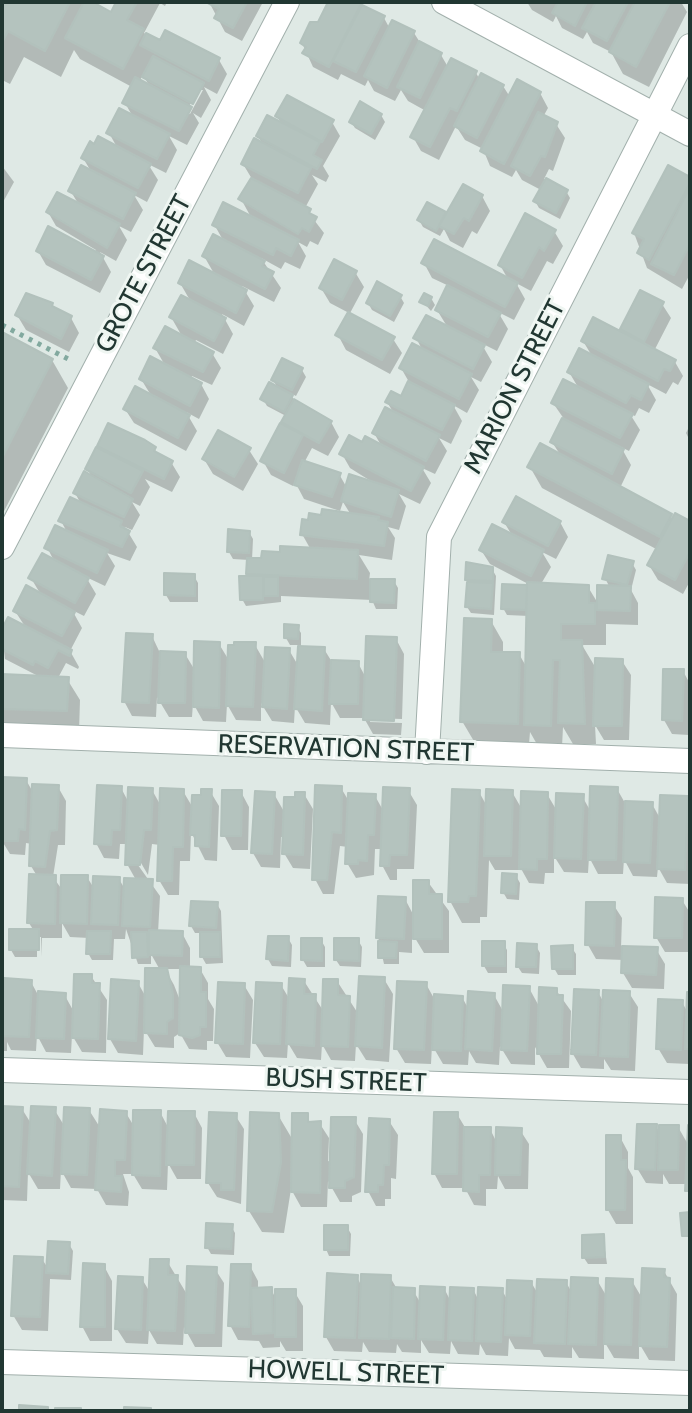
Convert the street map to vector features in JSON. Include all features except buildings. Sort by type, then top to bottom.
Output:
[{"type":"street","name":"GROTE STREET","points":[[2,547],[287,2]]},
{"type":"street","points":[[444,2],[690,134]]},
{"type":"street","name":"MARION STREET","points":[[427,752],[439,537],[690,46]]},
{"type":"street","name":"RESERVATION STREET","points":[[2,735],[690,761]]},
{"type":"street","name":"BUSH STREET","points":[[2,1070],[690,1092]]},
{"type":"street","name":"HOWELL STREET","points":[[2,1362],[690,1383]]},
{"type":"path","points":[[2,325],[93,372]]}]
